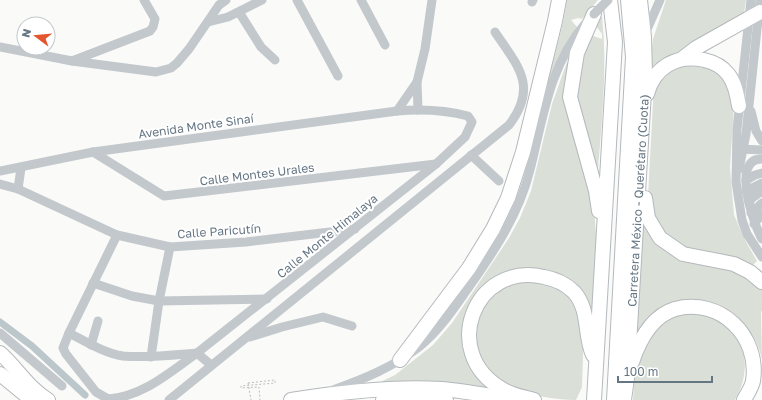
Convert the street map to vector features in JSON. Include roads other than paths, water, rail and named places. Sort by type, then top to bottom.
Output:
[{"type":"highway","points":[[400,360],[417,340],[469,268],[493,229],[508,198],[522,152],[556,21],[559,0]]},
{"type":"highway","points":[[594,398],[615,42],[608,0]]},
{"type":"highway","name":"Carretera México - Querétaro (Cuota)","points":[[619,399],[620,287],[633,57],[628,0]]},
{"type":"highway","name":"Carretera México - Querétaro (Cuota)","points":[[619,399],[627,378],[644,108],[644,37],[640,0]]},
{"type":"highway","points":[[644,108],[649,89],[657,73],[671,63],[683,58],[696,48],[756,10]]},
{"type":"highway","points":[[594,14],[584,29],[577,53],[570,97],[596,191],[600,224],[598,272],[600,293]]},
{"type":"highway","points":[[683,58],[707,60],[723,68],[733,82],[744,105]]},
{"type":"highway","points":[[620,287],[625,274],[634,200],[640,177]]},
{"type":"highway","points":[[640,177],[644,190],[648,218],[660,238],[683,254],[734,264],[750,272],[762,282]]},
{"type":"highway","points":[[534,400],[503,390],[487,379],[476,365],[470,351],[468,336],[472,315],[484,296],[495,286],[507,279],[536,275],[554,279],[574,292],[583,309],[588,342],[596,362]]},
{"type":"highway","points":[[627,378],[634,356],[647,330],[658,319],[674,309],[694,307],[709,310],[737,325],[752,351],[754,363],[753,382],[744,400]]},
{"type":"highway","points":[[0,352],[25,381],[48,400]]},
{"type":"highway","points":[[0,374],[27,396],[39,400]]},
{"type":"highway","points":[[291,400],[317,396],[410,388],[443,389],[515,400]]},
{"type":"highway","points":[[383,400],[399,398],[446,400]]},
{"type":"street","points":[[72,61],[150,31],[153,27],[155,19],[144,0]]},
{"type":"street","points":[[212,0],[223,17]]},
{"type":"street","points":[[0,48],[72,61],[148,72],[160,71],[171,68],[177,63],[217,9],[226,0]]},
{"type":"street","points":[[208,22],[239,12],[262,0]]},
{"type":"street","points":[[297,0],[338,76]]},
{"type":"street","points":[[361,0],[385,45]]},
{"type":"street","points":[[418,110],[418,82],[432,10],[432,0]]},
{"type":"street","points":[[432,10],[439,0]]},
{"type":"street","points":[[594,14],[608,0]]},
{"type":"street","points":[[644,37],[660,0]]},
{"type":"street","points":[[751,0],[756,10],[736,182],[739,212],[747,234],[762,257]]},
{"type":"street","points":[[239,12],[261,47],[275,60]]},
{"type":"street","points":[[317,396],[369,376],[400,360],[430,337],[449,316],[489,258],[512,221],[522,199],[542,117],[555,74],[566,51],[584,29]]},
{"type":"street","points":[[169,400],[509,125],[517,114],[523,96],[522,74],[495,32]]},
{"type":"street","points":[[397,111],[418,82]]},
{"type":"street","points":[[744,105],[762,141]]},
{"type":"street","name":"Calle Monte Himalaya","points":[[68,333],[63,348],[66,354],[96,392],[108,399],[131,395],[157,381],[197,353],[267,299],[436,164],[465,137],[472,122],[468,116],[458,113],[418,110],[397,111]]},
{"type":"street","name":"Avenida Monte Sinaí","points":[[0,171],[21,168],[93,152],[397,111]]},
{"type":"street","points":[[740,149],[762,150]]},
{"type":"street","name":"Calle Montes Urales","points":[[93,152],[164,196],[436,164]]},
{"type":"street","points":[[471,155],[499,181]]},
{"type":"street","points":[[759,231],[751,213],[746,191],[746,180],[748,167],[751,162],[762,159]]},
{"type":"street","points":[[18,189],[21,168]]},
{"type":"street","points":[[746,180],[762,173]]},
{"type":"street","points":[[746,191],[762,183]]},
{"type":"street","name":"Calle Paricutín","points":[[0,184],[18,189],[117,235],[170,247],[246,242],[355,229]]},
{"type":"street","points":[[749,203],[752,198],[762,192]]},
{"type":"street","points":[[751,213],[762,203]]},
{"type":"street","points":[[759,231],[762,214]]},
{"type":"street","points":[[117,235],[68,333],[91,345],[121,355],[151,357],[197,353],[211,365]]},
{"type":"street","points":[[151,357],[159,301],[170,247]]},
{"type":"street","points":[[94,283],[132,296],[159,301],[267,299]]},
{"type":"street","points":[[245,339],[282,327],[323,317],[352,326]]},
{"type":"street","points":[[91,345],[98,321]]},
{"type":"street","points":[[0,333],[62,386]]},
{"type":"waterway","points":[[0,322],[32,346],[85,395]]}]
